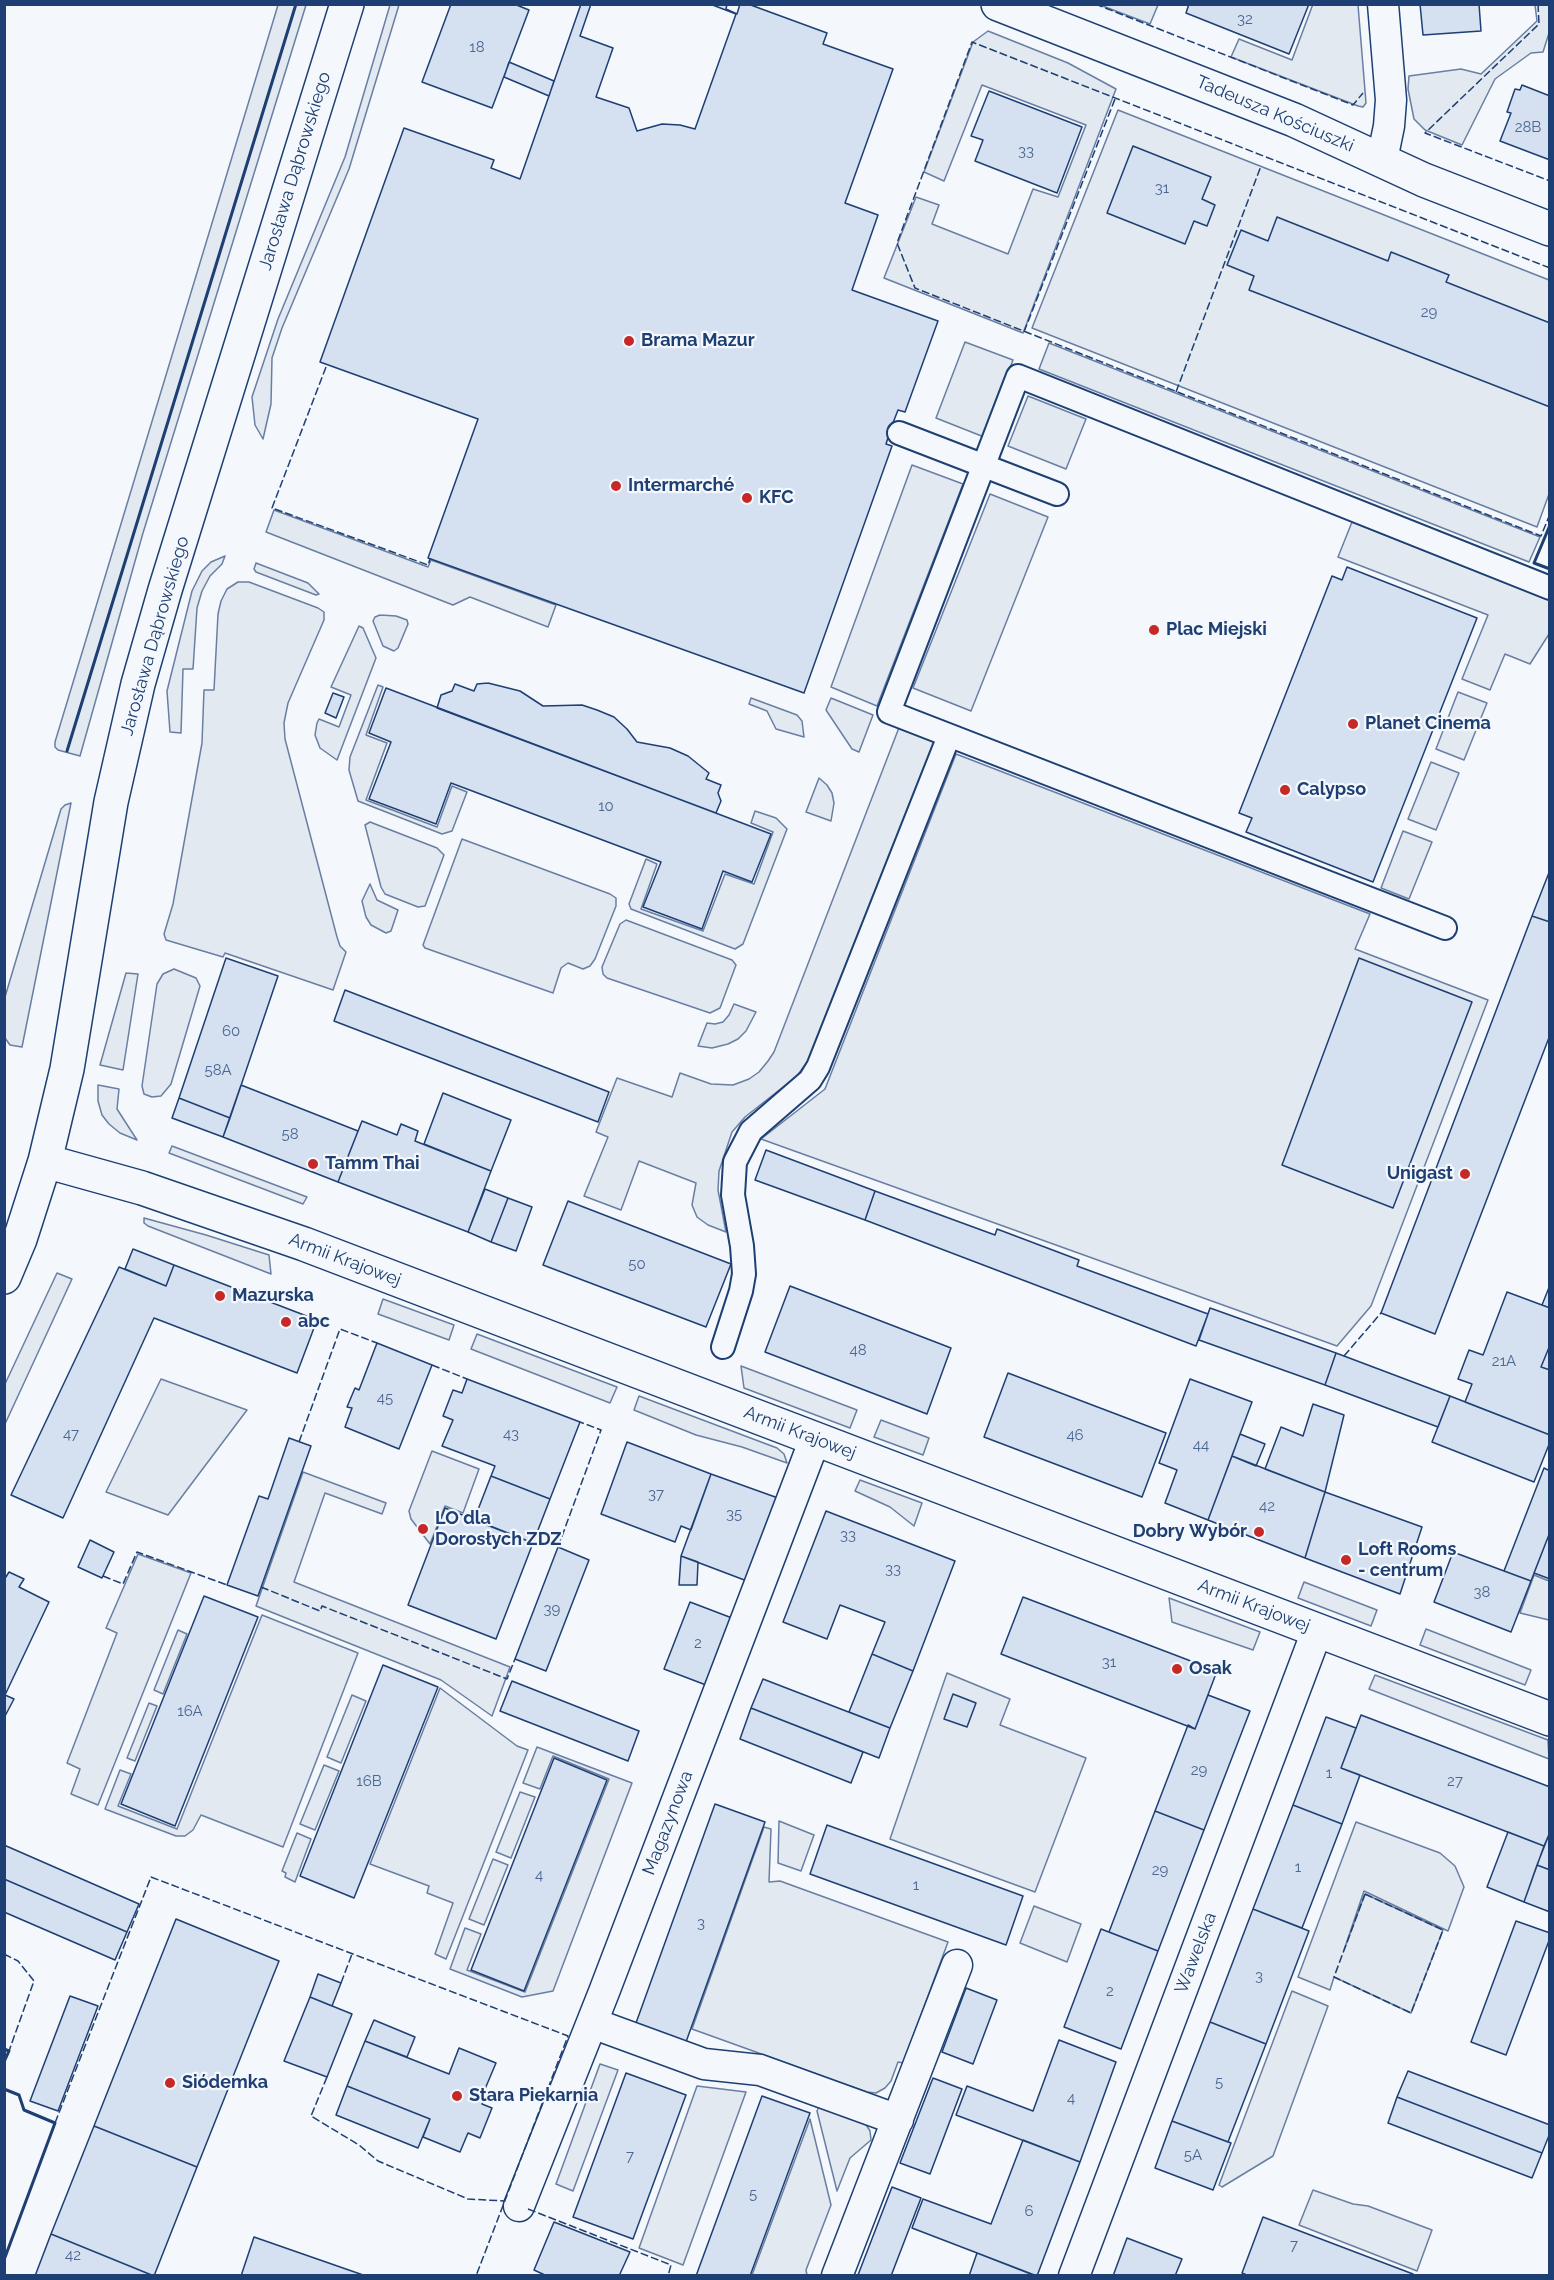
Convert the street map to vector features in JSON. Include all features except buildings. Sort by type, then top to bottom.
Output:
[{"type":"street","name":"Jarosława Dąbrowskiego","points":[[4,1277],[20,1239],[45,1161],[67,1069],[111,802],[138,684],[165,590],[347,4]]},
{"type":"street","name":"Tadeusza Kościuszki","points":[[998,4],[1294,120],[1424,180],[1550,229]]},
{"type":"street","points":[[1382,160],[1389,126],[1391,100],[1383,4]]},
{"type":"street","points":[[1445,928],[889,712],[1018,376],[1550,588]]},
{"type":"street","points":[[899,433],[1057,494]]},
{"type":"street","points":[[723,1347],[741,1291],[744,1274],[742,1246],[732,1195],[735,1162],[751,1131],[810,1080],[818,1067],[949,735]]},
{"type":"street","name":"Armii Krajowej","points":[[45,1161],[142,1188],[304,1244],[1550,1719]]},
{"type":"street","name":"Magazynowa","points":[[519,2206],[592,2024],[815,1438]]},
{"type":"street","name":"Wawelska","points":[[1074,2276],[1317,1630]]},
{"type":"street","points":[[837,2276],[957,1965]]},
{"type":"street","points":[[592,2024],[704,2064],[760,2070],[898,2120]]},
{"type":"shaded area","points":[[1313,4],[1358,5],[1366,103],[1363,107],[1231,57],[1239,39],[1292,60]]},
{"type":"shaded area","points":[[278,5],[306,5],[143,533],[80,756],[58,750],[55,742]]},
{"type":"shaded area","points":[[390,5],[399,5],[349,169],[282,328],[272,358],[271,404],[263,439],[255,425],[252,397],[278,319],[345,157]]},
{"type":"shaded area","points":[[1100,5],[1158,5],[1150,24]]},
{"type":"shaded area","points":[[1535,5],[1549,5],[1549,33],[1543,52],[1531,53],[1495,79],[1462,145],[1425,130],[1414,119],[1408,89],[1409,76],[1461,69],[1481,74],[1537,21]]},
{"type":"shaded area","points":[[988,31],[1068,63],[1116,89],[1023,333],[884,278],[916,197],[939,205],[932,224],[1008,254],[1033,189],[1058,197],[1086,125],[982,85],[944,181],[924,172],[973,42]]},
{"type":"shaded area","points":[[1118,110],[1549,280],[1549,494],[1537,527],[1032,328]]},
{"type":"shaded area","points":[[965,342],[1013,360],[984,437],[936,418]]},
{"type":"shaded area","points":[[1049,343],[1540,537],[1529,562],[1039,369]]},
{"type":"shaded area","points":[[1028,396],[1086,419],[1066,469],[1008,446]]},
{"type":"shaded area","points":[[912,465],[963,484],[877,706],[831,687]]},
{"type":"shaded area","points":[[990,494],[1048,517],[971,711],[913,688]]},
{"type":"shaded area","points":[[274,510],[428,567],[431,560],[556,605],[548,627],[470,597],[453,605],[266,532]]},
{"type":"shaded area","points":[[1352,522],[1549,600],[1549,634],[1530,664],[1505,654],[1490,690],[1462,679],[1488,615],[1338,557]]},
{"type":"shaded area","points":[[225,556],[222,564],[210,576],[202,591],[197,608],[193,669],[183,669],[181,733],[170,732],[167,691],[192,591],[202,571],[211,562]]},
{"type":"shaded area","points":[[256,563],[308,583],[319,594],[316,595],[256,572],[254,569]]},
{"type":"shaded area","points":[[238,582],[249,582],[324,612],[324,620],[288,703],[284,723],[285,739],[337,937],[340,946],[346,952],[333,990],[225,953],[223,957],[166,940],[164,934],[173,904],[202,743],[204,690],[214,690],[218,614],[227,589]]},
{"type":"shaded area","points":[[380,615],[396,616],[407,620],[408,624],[398,648],[394,651],[383,646],[373,621]]},
{"type":"shaded area","points":[[359,626],[363,628],[376,658],[337,760],[320,748],[315,735],[319,719],[339,727],[351,695],[331,687]]},
{"type":"shaded area","points":[[378,685],[383,687],[366,735],[387,743],[366,800],[437,827],[452,786],[467,792],[452,831],[442,834],[358,801],[349,770],[350,757]]},
{"type":"shaded area","points":[[1458,692],[1487,703],[1464,760],[1436,749]]},
{"type":"shaded area","points":[[751,698],[797,715],[802,721],[804,737],[776,729],[767,711],[749,704]]},
{"type":"shaded area","points":[[831,698],[873,715],[859,752],[852,749],[826,710]]},
{"type":"shaded area","points":[[900,725],[936,739],[809,1059],[797,1076],[745,1117],[732,1132],[719,1171],[718,1190],[726,1232],[708,1225],[697,1217],[692,1205],[696,1183],[639,1161],[621,1210],[584,1196],[608,1137],[596,1132],[617,1078],[672,1097],[680,1073],[711,1084],[733,1085],[749,1079],[768,1061],[774,1052]]},
{"type":"shaded area","points":[[956,754],[1370,914],[1355,949],[1488,1000],[1371,1306],[1337,1346],[761,1139],[825,1089]]},
{"type":"shaded area","points":[[1431,762],[1459,773],[1436,830],[1408,819]]},
{"type":"shaded area","points":[[819,778],[832,793],[834,803],[831,821],[806,812]]},
{"type":"shaded area","points":[[71,803],[22,1047],[10,1045],[5,1038],[5,997],[61,809]]},
{"type":"shaded area","points":[[755,811],[776,818],[787,829],[743,944],[735,949],[631,909],[629,904],[646,859],[657,864],[641,909],[703,931],[725,874],[754,884],[773,832],[751,823]]},
{"type":"shaded area","points":[[370,822],[437,848],[444,855],[425,906],[418,907],[385,894],[381,887],[365,825]]},
{"type":"shaded area","points":[[1403,831],[1432,842],[1409,899],[1381,888]]},
{"type":"shaded area","points":[[462,839],[616,898],[616,906],[595,959],[590,966],[583,969],[568,963],[561,968],[553,993],[425,948],[423,945]]},
{"type":"shaded area","points":[[370,884],[377,900],[398,910],[391,931],[386,933],[371,925],[366,917],[362,901]]},
{"type":"shaded area","points":[[626,920],[732,960],[736,965],[720,1008],[710,1013],[607,978],[603,974],[602,967],[620,924]]},
{"type":"shaded area","points":[[174,969],[196,978],[200,986],[171,1084],[161,1096],[152,1097],[144,1094],[142,1086],[157,984],[163,974]]},
{"type":"shaded area","points":[[126,973],[138,974],[123,1070],[100,1065]]},
{"type":"shaded area","points":[[734,1004],[756,1012],[746,1031],[738,1039],[728,1044],[712,1048],[698,1046],[707,1023],[723,1022]]},
{"type":"shaded area","points":[[98,1085],[119,1089],[117,1109],[137,1140],[120,1133],[102,1115],[98,1101]]},
{"type":"shaded area","points":[[172,1146],[307,1197],[303,1204],[169,1153]]},
{"type":"shaded area","points":[[144,1218],[269,1255],[271,1274],[148,1226],[144,1223]]},
{"type":"shaded area","points":[[57,1273],[72,1279],[5,1424],[5,1384]]},
{"type":"shaded area","points":[[383,1299],[454,1325],[449,1340],[378,1314]]},
{"type":"shaded area","points":[[477,1334],[617,1387],[610,1403],[471,1349]]},
{"type":"shaded area","points":[[741,1366],[857,1410],[850,1428],[744,1388]]},
{"type":"shaded area","points":[[161,1379],[247,1410],[168,1515],[106,1492]]},
{"type":"shaded area","points":[[639,1396],[777,1448],[784,1454],[787,1463],[742,1447],[696,1435],[634,1410]]},
{"type":"shaded area","points":[[881,1420],[929,1438],[923,1455],[874,1437]]},
{"type":"shaded area","points":[[432,1451],[479,1469],[463,1513],[445,1506],[430,1544],[411,1519],[409,1511]]},
{"type":"shaded area","points":[[303,1472],[386,1503],[382,1514],[325,1493],[294,1582],[510,1667],[492,1716],[441,1680],[256,1606]]},
{"type":"shaded area","points":[[860,1480],[922,1503],[914,1526],[890,1507],[855,1491]]},
{"type":"shaded area","points":[[138,1554],[191,1573],[98,1805],[71,1794],[80,1769],[67,1763],[117,1633],[106,1628]]},
{"type":"shaded area","points":[[1534,1575],[1549,1581],[1549,1620],[1520,1613]]},
{"type":"shaded area","points":[[1304,1582],[1377,1610],[1371,1626],[1298,1598]]},
{"type":"shaded area","points":[[1169,1598],[1260,1632],[1253,1650],[1172,1622]]},
{"type":"shaded area","points":[[262,1615],[358,1653],[283,1847],[201,1815],[193,1830],[185,1836],[176,1836],[105,1809],[120,1770],[131,1774],[118,1806],[177,1829]]},
{"type":"shaded area","points":[[1426,1629],[1531,1670],[1525,1685],[1420,1645]]},
{"type":"shaded area","points":[[178,1630],[187,1634],[163,1694],[154,1690]]},
{"type":"shaded area","points":[[947,1673],[1010,1699],[1000,1725],[1086,1758],[1035,1892],[890,1839]]},
{"type":"shaded area","points":[[1375,1675],[1548,1740],[1549,1759],[1369,1689]]},
{"type":"shaded area","points":[[440,1688],[517,1746],[528,1750],[446,1959],[435,1954],[453,1903],[427,1893],[429,1886],[370,1864]]},
{"type":"shaded area","points":[[352,1695],[366,1701],[341,1763],[327,1757]]},
{"type":"shaded area","points":[[149,1703],[157,1706],[135,1761],[127,1758]]},
{"type":"shaded area","points":[[537,1747],[632,1783],[553,1991],[522,1997],[450,1969],[465,1928],[481,1934],[467,1970],[525,1992],[609,1779],[553,1756],[540,1789],[523,1783]]},
{"type":"shaded area","points":[[324,1765],[339,1771],[315,1830],[300,1824]]},
{"type":"shaded area","points":[[520,1792],[535,1797],[511,1858],[496,1852]]},
{"type":"shaded area","points":[[779,1821],[814,1835],[801,1871],[778,1863]]},
{"type":"shaded area","points":[[1356,1822],[1440,1853],[1455,1866],[1464,1887],[1448,1931],[1364,1891],[1344,1950],[1365,1894],[1443,1930],[1411,2013],[1334,1977],[1330,1990],[1298,1977]]},
{"type":"shaded area","points":[[764,1827],[771,1829],[769,1882],[780,1881],[948,1942],[903,2063],[898,2062],[891,2081],[876,2093],[867,2092],[692,2029]]},
{"type":"shaded area","points":[[297,1833],[311,1839],[295,1882],[285,1877],[286,1873],[282,1871]]},
{"type":"shaded area","points":[[493,1859],[508,1865],[484,1925],[469,1919]]},
{"type":"shaded area","points":[[1034,1906],[1081,1924],[1067,1962],[1020,1943]]},
{"type":"shaded area","points":[[1292,1991],[1328,2006],[1273,2156],[1222,2187],[1219,2185]]},
{"type":"shaded area","points":[[600,2064],[618,2070],[573,2191],[556,2184]]},
{"type":"shaded area","points":[[697,2086],[746,2092],[683,2265],[639,2248]]},
{"type":"shaded area","points":[[820,2104],[865,2123],[870,2131],[871,2140],[850,2158],[837,2191],[817,2111]]},
{"type":"shaded area","points":[[810,2119],[831,2205],[806,2270],[807,2275],[752,2275]]},
{"type":"shaded area","points":[[1313,2190],[1353,2204],[1368,2206],[1432,2230],[1417,2271],[1299,2225]]},
{"type":"fence","points":[[1095,4],[1353,105],[1363,93]]},
{"type":"fence","points":[[1538,4],[1539,24],[1425,133],[1550,181]]},
{"type":"fence","points":[[1550,268],[972,42],[897,243],[915,288],[1541,536],[1550,514]]},
{"type":"fence","points":[[1024,332],[1115,99]]},
{"type":"fence","points":[[1176,392],[1261,166]]},
{"type":"fence","points":[[326,367],[272,508],[428,565],[430,559]]},
{"type":"fence","points":[[1344,1356],[1381,1313]]},
{"type":"fence","points":[[299,1442],[340,1329],[377,1343]]},
{"type":"fence","points":[[432,1365],[467,1379]]},
{"type":"fence","points":[[558,1547],[601,1430],[580,1422]]},
{"type":"fence","points":[[103,1576],[123,1584],[137,1552],[227,1585]]},
{"type":"fence","points":[[261,1587],[320,1611],[322,1606],[507,1679],[515,1659]]},
{"type":"fence","points":[[55,2123],[151,1877],[568,2036],[476,2276]]},
{"type":"fence","points":[[1365,1894],[1443,1930],[1411,2013],[1334,1977],[1365,1894]]},
{"type":"fence","points":[[4,1954],[18,1961],[34,1981],[9,2051]]},
{"type":"fence","points":[[341,1983],[352,1954]]},
{"type":"fence","points":[[327,2077],[311,2116],[359,2145],[378,2161],[468,2199],[505,2201]]},
{"type":"fence","points":[[528,2209],[671,2265],[668,2276]]},
{"type":"wall","points":[[67,751],[296,4]]},
{"type":"wall","points":[[1550,525],[1534,563],[1550,569]]},
{"type":"wall","points":[[4,2049],[9,2051],[4,2062]]},
{"type":"wall","points":[[4,2089],[19,2095],[24,2110],[55,2123],[4,2260]]},
{"type":"place","name":"Brama Mazur","points":[[629,341]]},
{"type":"place","name":"Intermarché","points":[[616,486]]},
{"type":"place","name":"KFC","points":[[747,498]]},
{"type":"place","name":"Plac Miejski","points":[[1154,630]]},
{"type":"place","name":"Planet Cinema","points":[[1353,724]]},
{"type":"place","name":"Calypso","points":[[1285,790]]},
{"type":"place","name":"Tamm Thai","points":[[313,1164]]},
{"type":"place","name":"Unigast","points":[[1465,1174]]},
{"type":"place","name":"Mazurska","points":[[220,1296]]},
{"type":"place","name":"abc","points":[[286,1322]]},
{"type":"place","name":"LO dla Dorosłych ZDZ","points":[[423,1529]]},
{"type":"place","name":"Dobry Wybór","points":[[1259,1532]]},
{"type":"place","name":"Loft Rooms - centrum","points":[[1346,1560]]},
{"type":"place","name":"Osak","points":[[1177,1669]]},
{"type":"place","name":"Siódemka","points":[[170,2083]]},
{"type":"place","name":"Stara Piekarnia","points":[[457,2096]]}]
